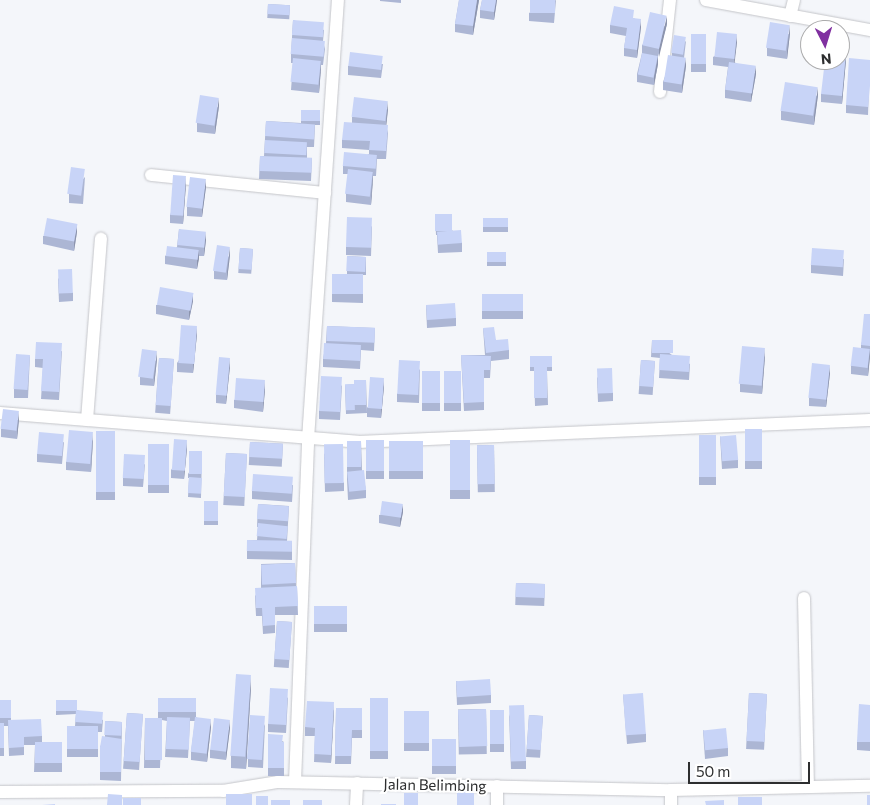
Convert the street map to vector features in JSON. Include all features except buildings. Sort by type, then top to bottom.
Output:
[{"type":"street","points":[[295,782],[308,439],[338,0]]},
{"type":"street","points":[[660,92],[670,0]]},
{"type":"street","points":[[706,0],[870,30]]},
{"type":"street","points":[[790,16],[794,0]]},
{"type":"street","points":[[151,175],[325,193]]},
{"type":"street","points":[[87,420],[101,239]]},
{"type":"street","points":[[0,413],[308,439],[412,441],[870,420]]},
{"type":"street","points":[[804,598],[808,786]]},
{"type":"street","name":"Jalan Belimbing","points":[[0,792],[223,791],[295,782],[671,790],[870,786]]},
{"type":"street","points":[[356,805],[357,783]]},
{"type":"street","points":[[497,786],[497,805]]},
{"type":"street","points":[[671,790],[671,805]]}]
